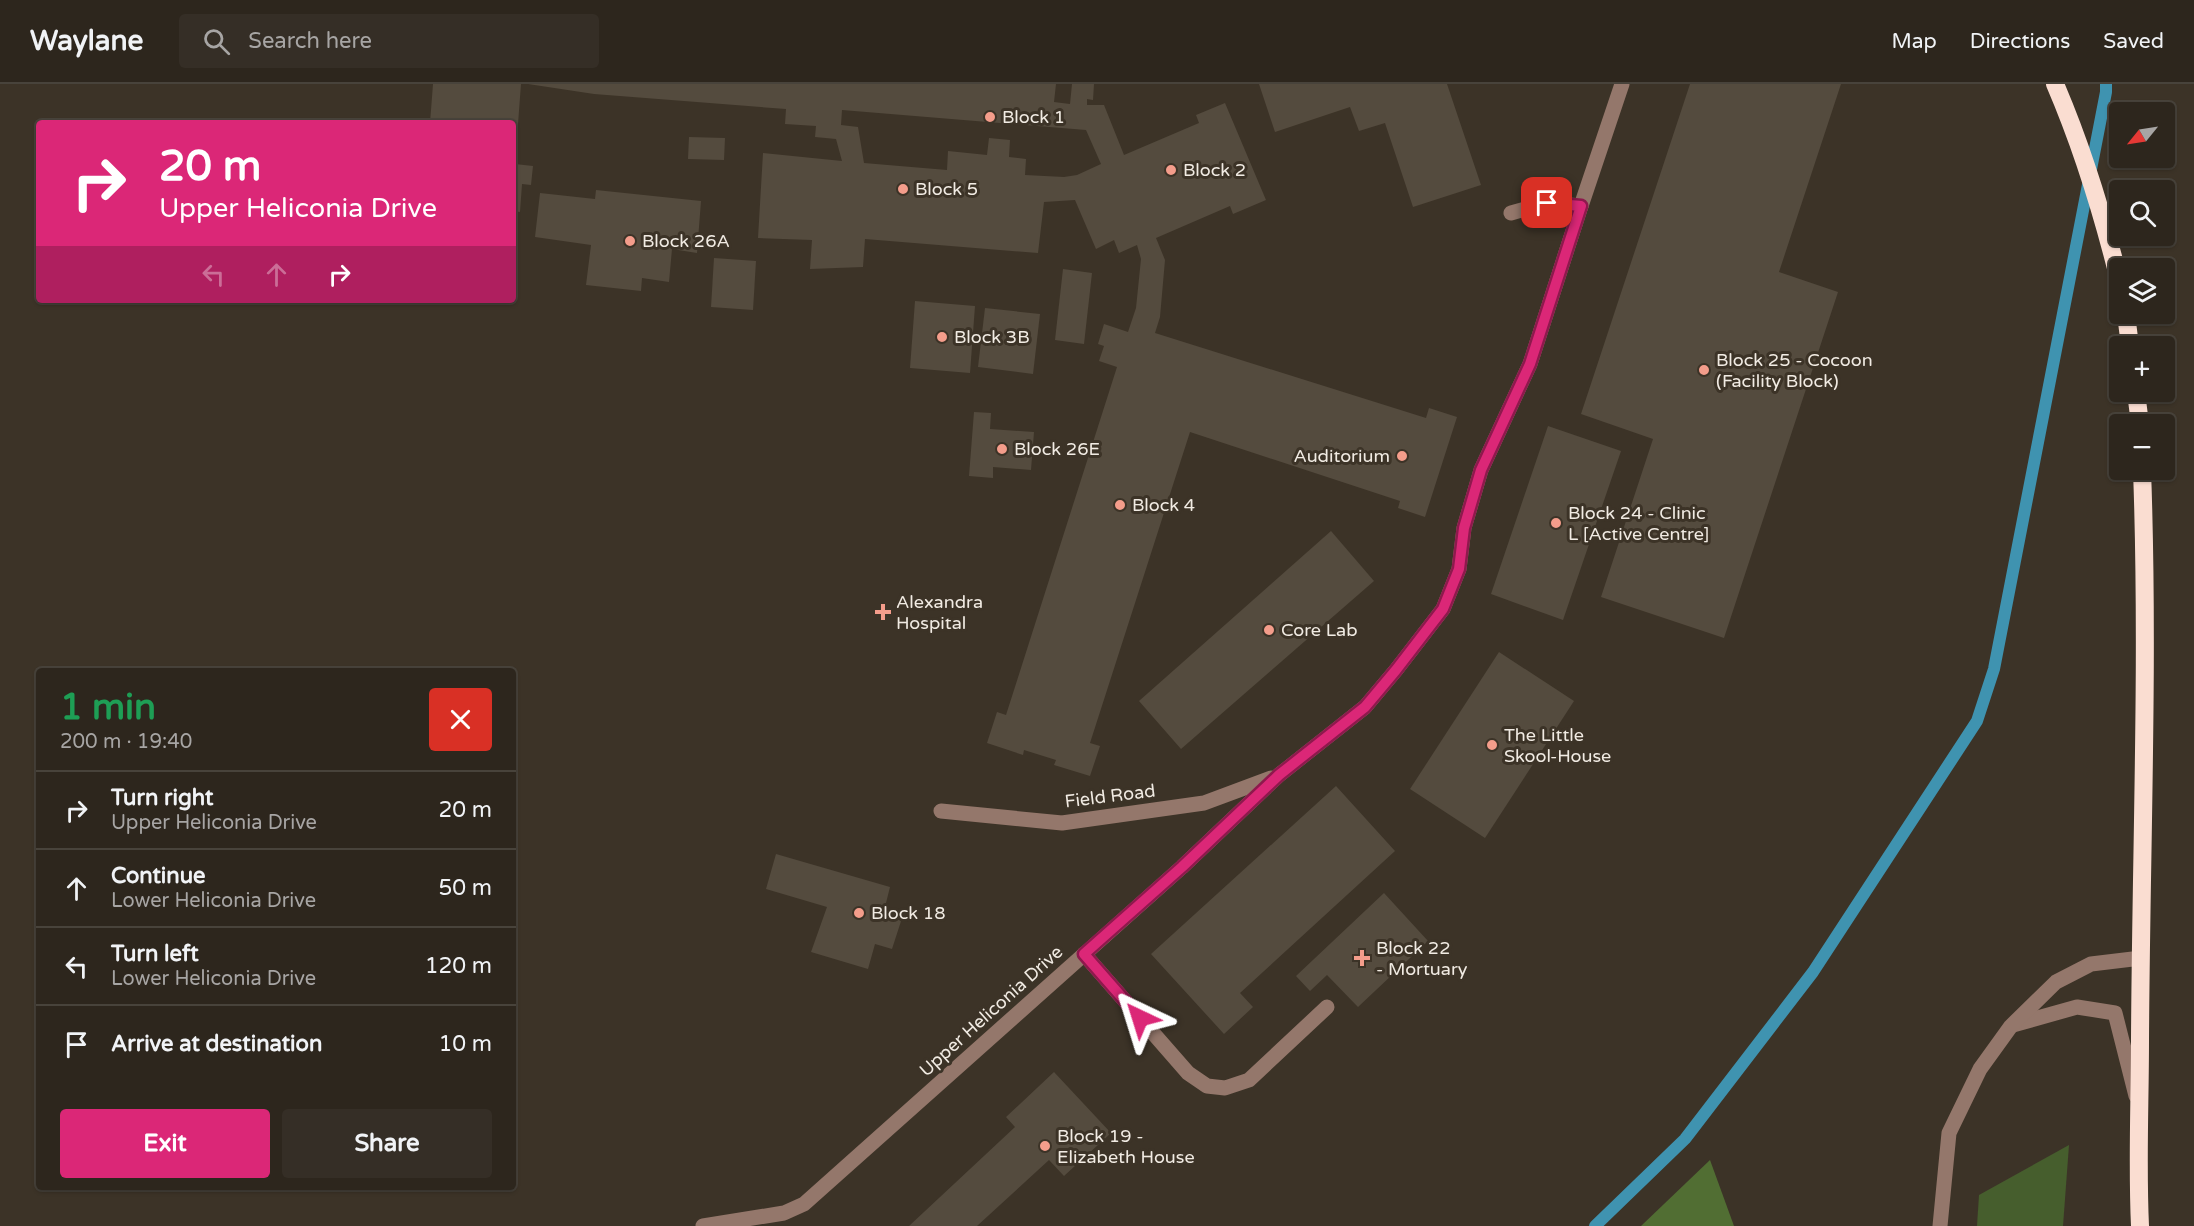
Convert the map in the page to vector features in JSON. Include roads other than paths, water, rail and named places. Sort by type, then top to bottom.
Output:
[{"type":"highway","points":[[2055,84],[2074,128],[2103,217],[2113,258]]},
{"type":"highway","points":[[2140,1226],[2140,958],[2144,793],[2145,536],[2142,480]]},
{"type":"street","points":[[1279,775],[1365,707],[1443,609],[1459,569],[1464,528],[1481,470],[1530,364],[1622,84]]},
{"type":"street","points":[[1511,213],[1547,203],[1581,206]]},
{"type":"street","name":"Field Road","points":[[941,811],[1062,823],[1204,803],[1279,775]]},
{"type":"street","name":"Upper Heliconia Drive","points":[[703,1226],[784,1213],[804,1204],[1182,867],[1279,775]]},
{"type":"street","points":[[1084,954],[1188,1073],[1207,1086],[1225,1088],[1249,1080],[1327,1007]]},
{"type":"street","points":[[1940,1226],[1949,1133],[1980,1069],[2011,1026],[2056,982],[2091,964],[2140,958]]},
{"type":"street","points":[[2011,1026],[2077,1007],[2115,1013],[2140,1111]]},
{"type":"waterway","points":[[1595,1226],[1685,1139],[1813,972],[1977,721],[1994,669],[2106,84]]},
{"type":"place","name":"Block 1","points":[[990,117]]},
{"type":"place","name":"Block 2","points":[[1171,170]]},
{"type":"place","name":"Block 5","points":[[903,189]]},
{"type":"place","name":"Block 26A","points":[[630,241]]},
{"type":"place","name":"Block 3B","points":[[942,337]]},
{"type":"place","name":"Block 25 - Cocoon (Facility Block)","points":[[1704,370]]},
{"type":"place","name":"Block 26E","points":[[1002,449]]},
{"type":"place","name":"Auditorium","points":[[1402,456]]},
{"type":"place","name":"Block 4","points":[[1120,505]]},
{"type":"place","name":"Block 24 - Clinic L [Active Centre]","points":[[1556,523]]},
{"type":"place","name":"Alexandra Hospital","points":[[883,612]]},
{"type":"place","name":"Core Lab","points":[[1269,630]]},
{"type":"place","name":"The Little Skool-House","points":[[1492,745]]},
{"type":"place","name":"Block 18","points":[[859,913]]},
{"type":"place","name":"Block 22 - Mortuary","points":[[1362,958]]},
{"type":"place","name":"Block 19 - Elizabeth House","points":[[1045,1146]]}]
